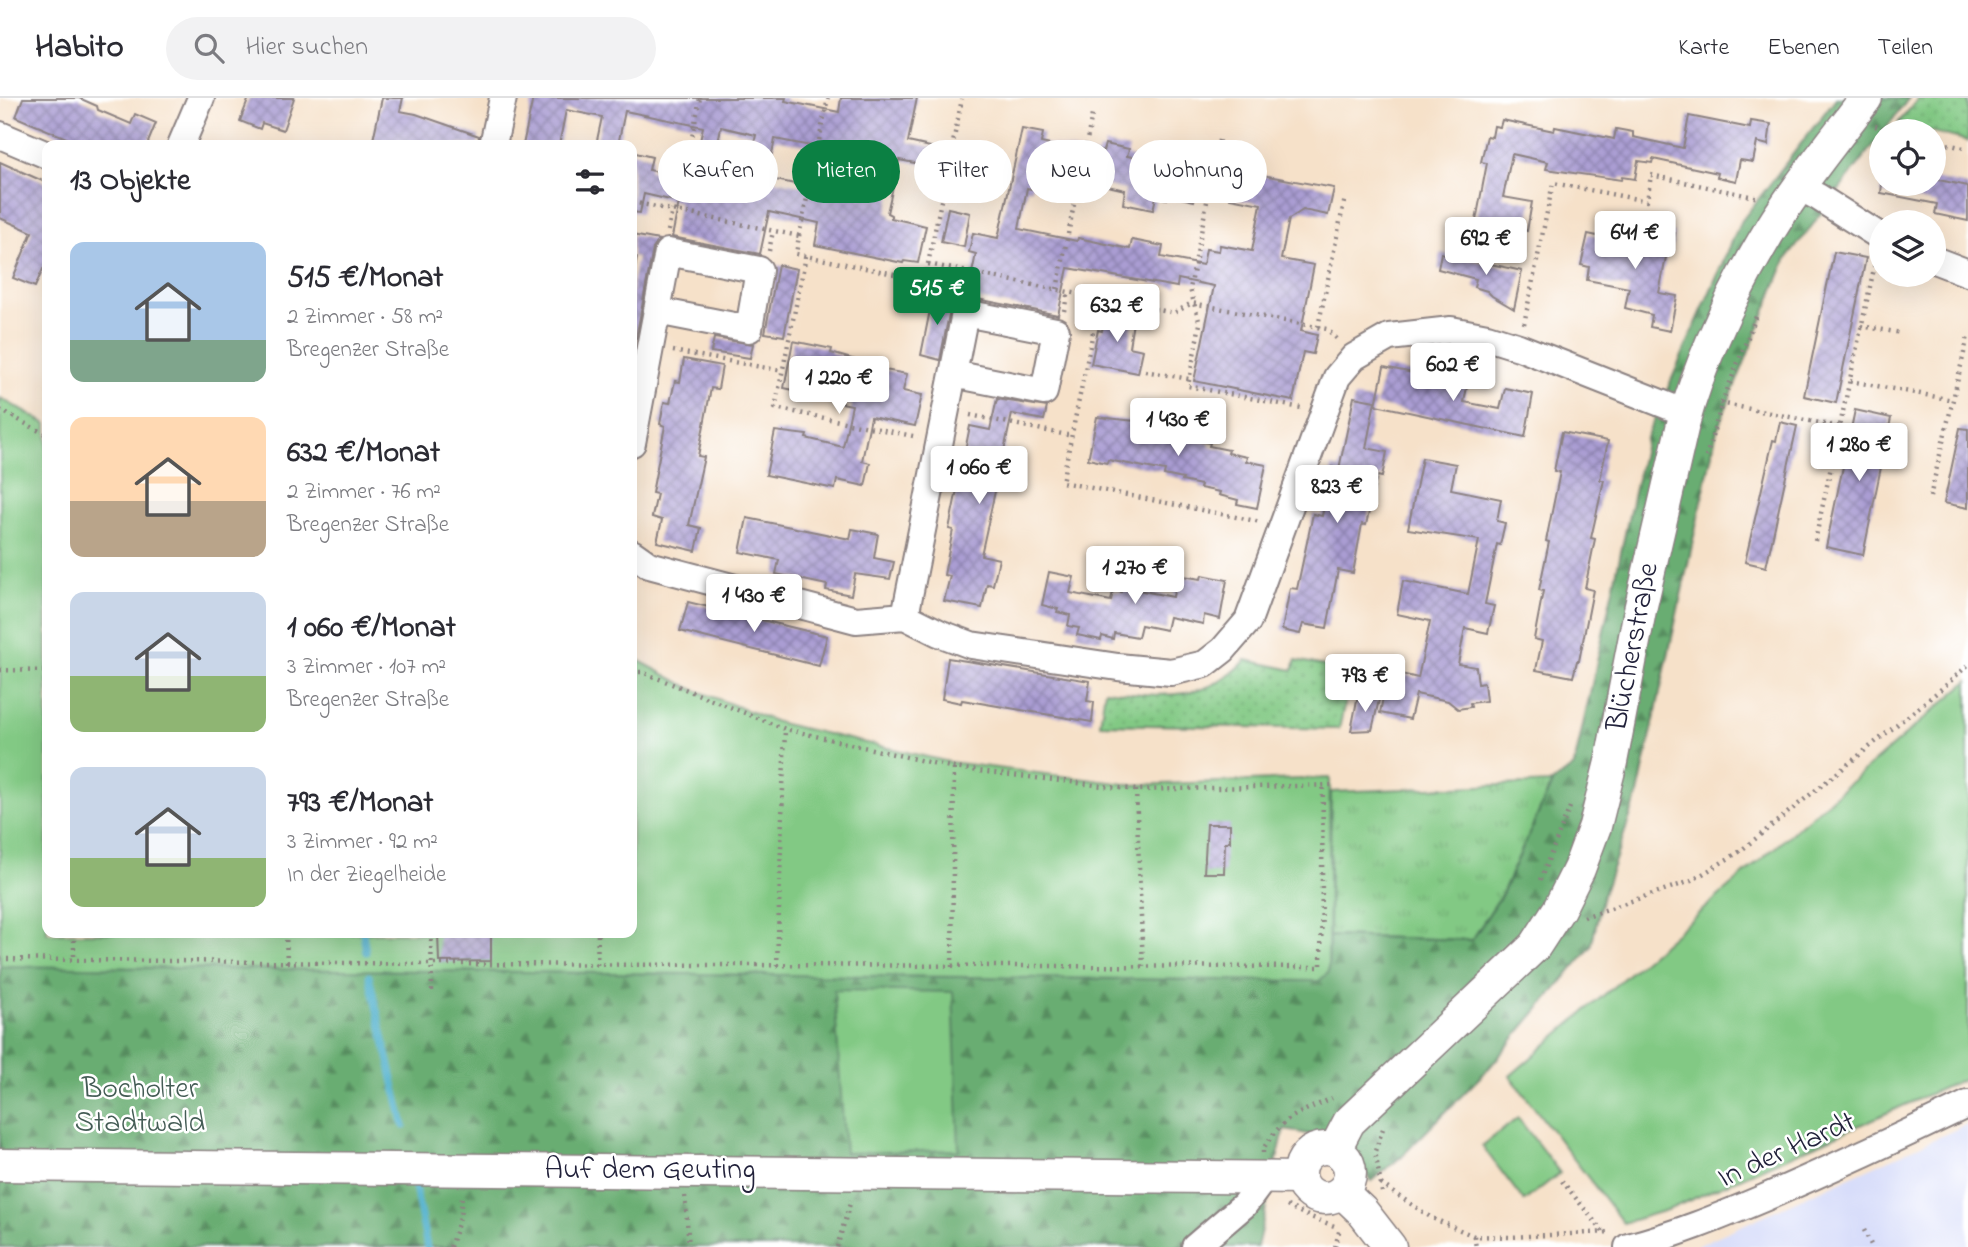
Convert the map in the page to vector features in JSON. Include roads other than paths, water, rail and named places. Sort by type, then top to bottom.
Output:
[{"type":"street","points":[[183,140],[201,98]]},
{"type":"street","points":[[494,140],[503,98]]},
{"type":"street","name":"Blücherstraße","points":[[1335,1149],[1349,1122],[1535,946],[1579,869],[1595,826],[1611,762],[1640,610],[1688,405],[1712,344],[1760,246],[1799,187],[1867,111]]},
{"type":"street","points":[[0,135],[42,153]]},
{"type":"street","points":[[1799,187],[1869,229]]},
{"type":"street","points":[[1946,265],[1968,273]]},
{"type":"street","points":[[637,416],[657,311]]},
{"type":"street","points":[[637,557],[649,565],[856,620],[905,617],[971,645],[1118,667],[1171,672],[1205,664],[1223,650],[1248,621],[1337,377],[1354,357],[1389,337],[1451,330],[1487,337],[1688,405]]},
{"type":"street","points":[[905,617],[953,374]]},
{"type":"street","name":"In der Hardt","points":[[1622,1239],[1661,1239],[1718,1217],[1840,1166],[1968,1104]]},
{"type":"street","points":[[1320,1148],[1335,1149],[1347,1160],[1350,1168],[1347,1185],[1342,1192],[1331,1198],[1319,1198],[1303,1186],[1300,1178],[1301,1164],[1312,1151],[1320,1148]]},
{"type":"street","points":[[1195,1247],[1244,1205],[1264,1163]]},
{"type":"street","name":"Auf dem Geuting","points":[[0,1165],[859,1172],[1264,1163],[1300,1178]]},
{"type":"street","points":[[1342,1192],[1362,1211],[1390,1247]]},
{"type":"waterway","points":[[364,938],[366,952]]},
{"type":"waterway","points":[[369,976],[404,1126]]},
{"type":"waterway","points":[[415,1186],[427,1247]]},
{"type":"park label","name":"Bocholter Stadtwald","points":[[140,1107]]}]
